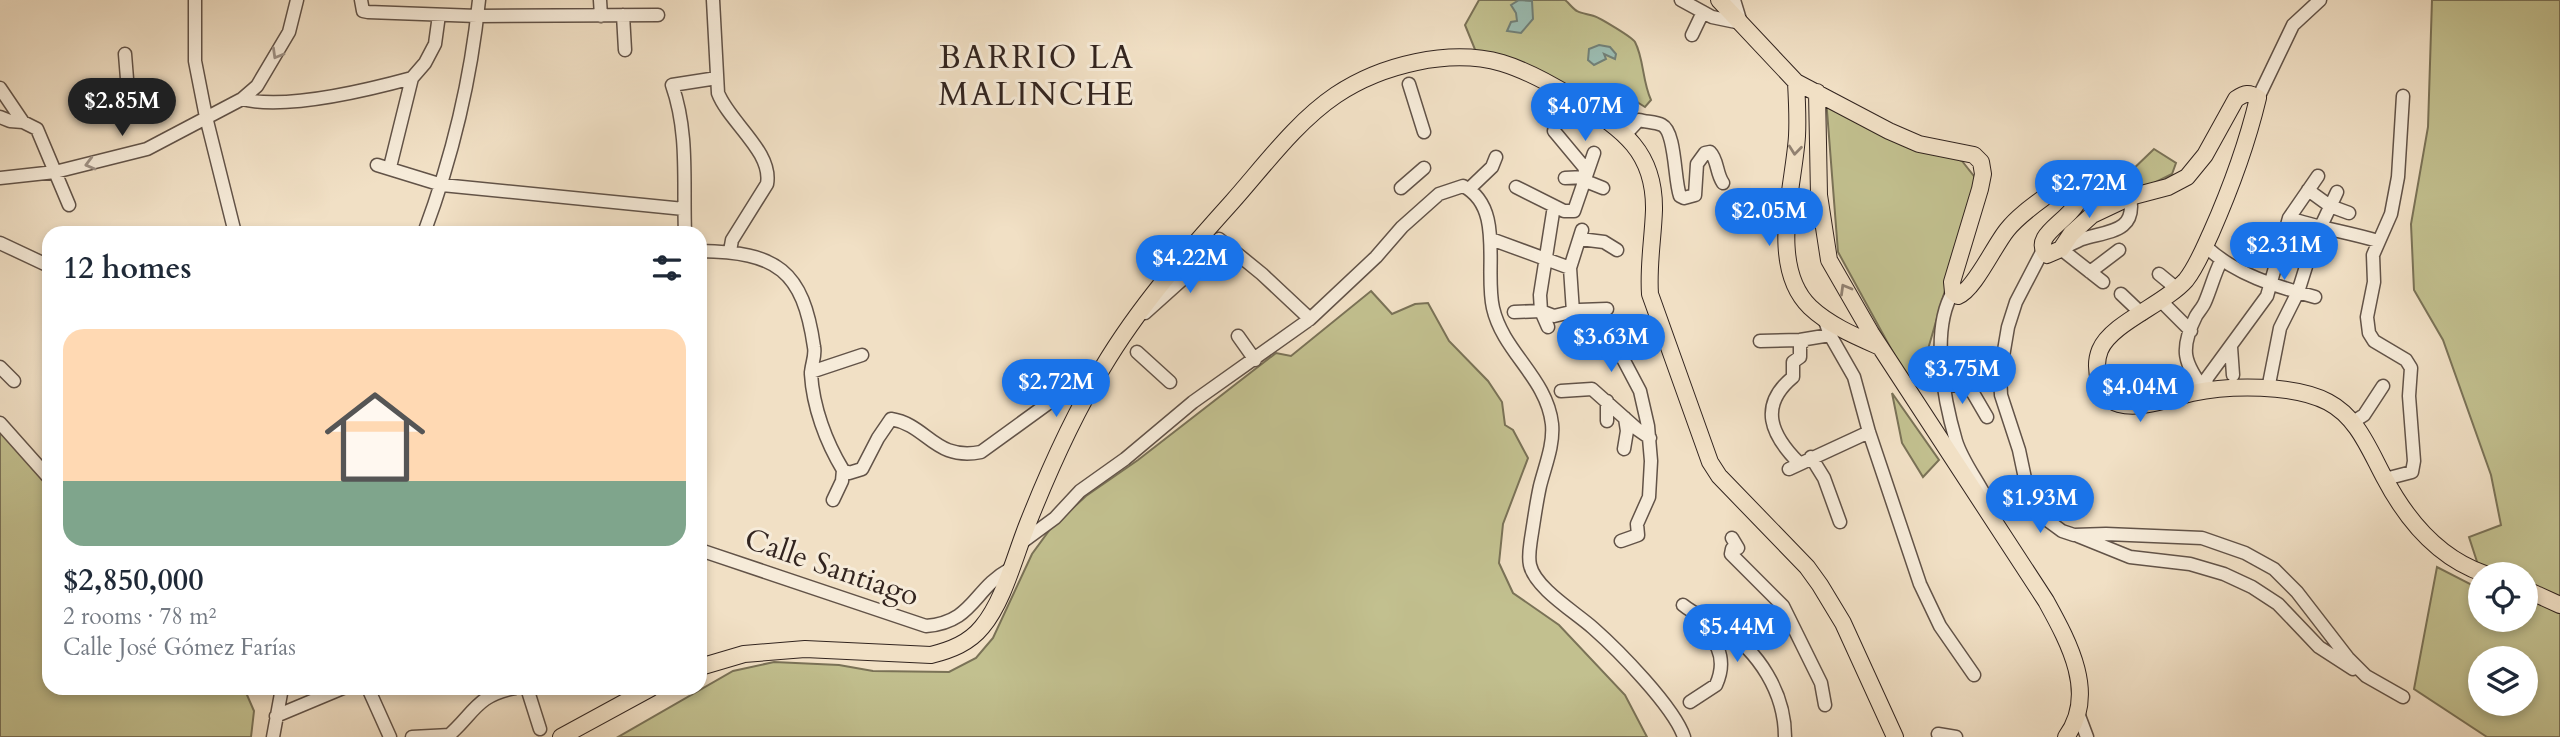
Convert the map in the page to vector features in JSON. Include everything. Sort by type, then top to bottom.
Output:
[{"type":"main road","points":[[1719,0],[1796,82],[1919,144],[1974,155],[1981,162],[1983,174],[1980,189],[1955,271],[1953,292],[1958,296],[1973,285],[2008,228],[2030,207],[2070,182],[2078,184],[2081,192],[2078,202],[2069,215],[2045,235],[2042,241],[2047,255],[2061,250],[2071,234],[2092,215],[2130,197],[2168,187],[2187,177],[2211,144],[2236,99],[2251,93],[2258,98],[2250,132],[2205,246],[2186,279],[2113,333],[2099,352],[2098,379],[2106,396],[2118,404],[2135,406],[2205,391],[2297,390],[2336,406],[2353,422],[2395,496],[2430,542],[2468,566]]},
{"type":"main road","points":[[707,665],[744,654],[794,650],[911,655],[946,652],[971,638],[991,616],[1049,469],[1102,368],[1134,322],[1213,223],[1296,131],[1334,96],[1374,75],[1417,63],[1461,58],[1511,66],[1566,94],[1626,134],[1637,146],[1648,166],[1653,189],[1654,212],[1648,271],[1654,308],[1710,462],[1719,476],[1807,567],[1820,585],[1843,623],[1895,737]]},
{"type":"main road","points":[[1796,82],[1797,135],[1787,215],[1789,270],[1808,305],[1853,335],[1880,347]]},
{"type":"main road","points":[[1817,92],[1819,195],[1829,260],[1880,347],[2058,623],[2076,664],[2079,689],[2078,713],[2066,737]]},
{"type":"main road","points":[[2211,144],[2243,116],[2249,122],[2250,132]]},
{"type":"main road","points":[[2538,595],[2560,605]]},
{"type":"main road","points":[[561,737],[638,695]]},
{"type":"street","points":[[195,0],[195,61],[233,226]]},
{"type":"street","points":[[0,178],[55,172],[147,149],[243,99],[257,86],[289,32],[297,0]]},
{"type":"street","points":[[427,226],[442,185],[470,69],[479,0]]},
{"type":"street","points":[[600,0],[601,16]]},
{"type":"street","points":[[713,0],[718,93],[723,106],[766,165],[767,184],[732,240],[730,251]]},
{"type":"street","points":[[1681,0],[1712,17],[1741,23],[1734,0]]},
{"type":"street","points":[[2258,98],[2293,25],[2320,0]]},
{"type":"street","points":[[362,6],[439,15],[658,15]]},
{"type":"street","points":[[1692,35],[1703,12]]},
{"type":"street","points":[[390,167],[412,78],[425,63],[435,44],[439,15]]},
{"type":"street","points":[[623,15],[625,50]]},
{"type":"street","points":[[120,95],[127,79],[125,54]]},
{"type":"street","points":[[243,99],[262,104],[365,91],[412,78]]},
{"type":"street","points":[[685,226],[683,127],[680,107],[672,85],[717,78]]},
{"type":"street","points":[[1409,84],[1424,132]]},
{"type":"street","points":[[0,88],[23,122]]},
{"type":"street","points":[[2385,479],[2412,472],[2414,461],[2409,396],[2411,368],[2406,360],[2374,341],[2369,333],[2367,317],[2374,282],[2373,255],[2391,214],[2398,177],[2403,96]]},
{"type":"street","points":[[0,117],[23,122],[37,130],[69,205]]},
{"type":"street","points":[[1626,134],[1639,120],[1662,125],[1667,129],[1673,147],[1676,187],[1680,196],[1684,198],[1695,195],[1698,164],[1705,153],[1710,152],[1715,157],[1718,176],[1723,183]]},
{"type":"street","points":[[1554,131],[1584,167],[1585,177]]},
{"type":"street","points":[[1516,187],[1564,211],[1574,211],[1594,153]]},
{"type":"street","points":[[1469,189],[1492,167],[1496,158]]},
{"type":"street","points":[[377,165],[442,185],[684,209]]},
{"type":"street","points":[[1401,188],[1424,168]]},
{"type":"street","points":[[2205,391],[2207,378],[2267,296],[2289,218],[2318,176]]},
{"type":"street","points":[[1565,178],[1585,177],[1603,188]]},
{"type":"street","points":[[1020,544],[1055,518],[1080,491],[1125,459],[1193,402],[1310,319],[1439,194],[1464,186],[1474,191],[1491,229],[1489,283],[1493,309],[1504,338],[1538,384],[1548,404],[1552,426],[1550,448],[1535,511],[1530,567],[1545,588],[1625,659],[1678,724],[1684,737]]},
{"type":"street","points":[[2308,190],[2330,206],[2349,213]]},
{"type":"street","points":[[2269,384],[2280,328],[2298,292],[2314,241],[2337,192]]},
{"type":"street","points":[[2103,282],[2061,250],[2082,239],[2106,235],[2120,227],[2133,211],[2130,197]]},
{"type":"street","points":[[1548,327],[1541,311],[1541,295],[1554,206]]},
{"type":"street","points":[[2289,218],[2321,229],[2348,232],[2378,241]]},
{"type":"street","points":[[1617,250],[1604,242],[1581,235],[1570,268],[1575,312],[1608,348],[1621,355],[1626,362],[1627,369],[1638,383],[1650,438],[1649,497],[1637,524],[1638,536],[1621,541]]},
{"type":"street","points":[[2090,272],[2123,253],[2106,235]]},
{"type":"street","points":[[1491,239],[1570,268]]},
{"type":"street","points":[[1134,322],[1221,241],[1310,319]]},
{"type":"street","points":[[0,243],[42,263]]},
{"type":"street","points":[[2205,246],[2221,261],[2270,285],[2315,297]]},
{"type":"street","points":[[2043,250],[2016,302],[2018,317],[2000,374],[2001,395],[2019,450],[2030,502],[2043,517],[2062,531],[2130,557],[2190,564],[2224,574],[2252,587],[2278,604],[2319,647],[2403,697]]},
{"type":"street","points":[[707,251],[730,251],[779,266],[793,279],[800,291],[815,350],[811,372],[819,416],[829,444],[843,470],[842,481],[833,500]]},
{"type":"street","points":[[2205,391],[2188,367],[2185,351],[2196,316],[2205,303],[2212,278],[2221,261]]},
{"type":"street","points":[[2159,274],[2176,288]]},
{"type":"street","points":[[1953,292],[1946,303],[1941,349],[1944,385],[1957,443],[1995,517],[2007,528]]},
{"type":"street","points":[[2121,294],[2142,314]]},
{"type":"street","points":[[2161,300],[2191,331]]},
{"type":"street","points":[[1514,312],[1541,311],[1554,316],[1607,309]]},
{"type":"street","points":[[1824,318],[1830,335],[1854,377],[1869,432],[1920,584],[1940,626],[1974,675]]},
{"type":"street","points":[[1760,341],[1830,335]]},
{"type":"street","points":[[1238,336],[1255,360]]},
{"type":"street","points":[[1806,339],[1800,345],[1800,357],[1793,362],[1793,377],[1773,398],[1772,413],[1779,441],[1800,463],[1824,478],[1840,523]]},
{"type":"street","points":[[2231,347],[2233,375]]},
{"type":"street","points":[[1137,352],[1170,382]]},
{"type":"street","points":[[811,372],[856,358]]},
{"type":"street","points":[[0,367],[14,381]]},
{"type":"street","points":[[843,470],[849,473],[862,469],[891,419],[906,424],[938,447],[952,453],[966,455],[981,452],[1090,373],[1102,368]]},
{"type":"street","points":[[1944,385],[1966,386],[1987,417]]},
{"type":"street","points":[[2353,422],[2364,415],[2383,386]]},
{"type":"street","points":[[1561,391],[1592,389],[1650,438]]},
{"type":"street","points":[[1607,401],[1607,421]]},
{"type":"street","points":[[1624,449],[1627,431],[1625,418]]},
{"type":"street","points":[[0,423],[42,470]]},
{"type":"street","points":[[1800,463],[1869,432]]},
{"type":"street","points":[[2074,535],[2202,538],[2245,553],[2274,569],[2366,676]]},
{"type":"street","points":[[1732,538],[1738,548],[1732,549],[1731,554],[1783,606],[1821,683],[1825,705]]},
{"type":"street","name":"Calle Santiago","points":[[707,552],[926,626],[943,625],[959,617],[972,606],[994,578],[1010,569]]},
{"type":"street","points":[[1690,702],[1716,685],[1722,663],[1714,642],[1683,605],[1695,615],[1731,634],[1767,673],[1784,710],[1785,737]]},
{"type":"street","points":[[273,737],[280,695]]},
{"type":"street","points":[[276,716],[326,695]]},
{"type":"street","points":[[371,695],[390,737]]},
{"type":"street","points":[[411,737],[448,736],[481,700],[490,695]]},
{"type":"street","points":[[529,695],[540,729]]},
{"type":"street","points":[[2078,713],[2087,737]]},
{"type":"street","points":[[1938,734],[1956,737]]},
{"type":"shaded area","points":[[1479,0],[1565,0],[1577,11],[1609,24],[1635,42],[1651,100],[1645,107],[1626,95],[1584,95],[1476,52],[1465,25]]},
{"type":"shaded area","points":[[2432,0],[2560,0],[2560,737],[2487,737],[2414,689],[2437,567],[2468,583],[2468,632],[2538,632],[2538,562],[2477,562],[2469,537],[2501,525],[2491,475],[2443,340],[2414,290],[2411,224],[2428,127]]},
{"type":"shaded area","points":[[1826,98],[1962,161],[1977,180],[1924,363],[1907,378],[1838,252]]},
{"type":"shaded area","points":[[2154,149],[2176,163],[2172,174],[2146,187],[2118,193],[2118,177],[2128,174]]},
{"type":"shaded area","points":[[1371,291],[1392,314],[1415,304],[1428,303],[1449,341],[1488,381],[1502,402],[1505,425],[1513,430],[1528,458],[1503,524],[1499,563],[1513,593],[1559,625],[1625,695],[1647,737],[618,737],[691,695],[707,695],[707,686],[733,671],[774,662],[839,665],[873,671],[949,672],[976,658],[993,638],[1032,554],[1051,528],[1086,496],[1138,460],[1276,353],[1291,356]]},
{"type":"shaded area","points":[[1892,393],[1939,460],[1923,477],[1902,443]]},
{"type":"shaded area","points":[[0,427],[42,472],[42,695],[247,695],[254,711],[251,737],[0,737]]},
{"type":"water","points":[[1519,0],[1532,1],[1533,19],[1521,33],[1507,31],[1511,22],[1517,21],[1511,5]]},
{"type":"water","points":[[1599,45],[1610,47],[1616,54],[1615,59],[1604,54],[1606,59],[1594,65],[1588,60],[1589,49]]},
{"type":"district","name":"BARRIO LA MALINCHE","points":[[1037,76]]}]
